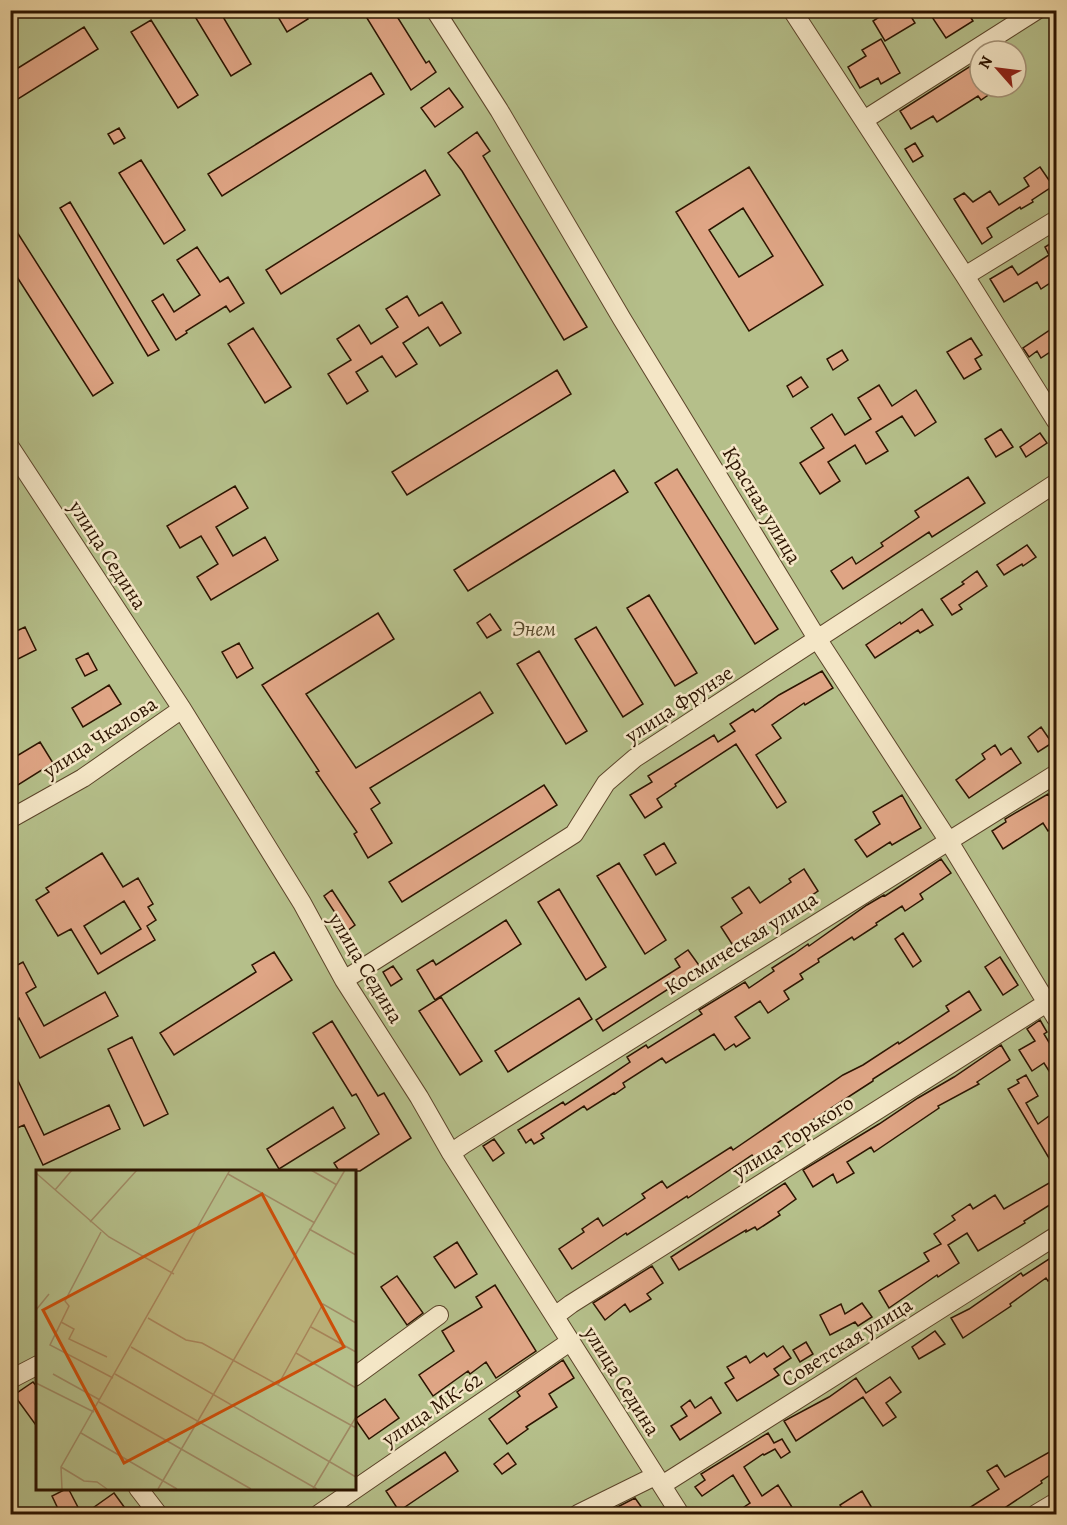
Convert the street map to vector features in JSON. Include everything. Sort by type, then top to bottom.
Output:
[{"type":"street","name":"Красная улица","points":[[435,10],[499,110],[622,319],[818,640],[1053,1006]]},
{"type":"street","points":[[792,10],[965,276],[1056,422]]},
{"type":"street","points":[[864,120],[1037,10]]},
{"type":"street","points":[[965,276],[1056,220]]},
{"type":"street","name":"улица Седина","points":[[10,447],[182,709],[302,903],[344,980],[680,1515]]},
{"type":"street","name":"улица Фрунзе","points":[[344,980],[574,834],[606,783],[635,758],[1056,483]]},
{"type":"street","name":"улица Чкалова","points":[[10,819],[83,778],[182,709]]},
{"type":"street","name":"Космическая улица","points":[[452,1154],[464,1144],[1056,774]]},
{"type":"street","name":"улица Горького","points":[[555,1316],[1053,1006]]},
{"type":"street","name":"Советская улица","points":[[578,1515],[658,1480],[1056,1236]]},
{"type":"street","points":[[356,1376],[439,1315]]},
{"type":"street","name":"улица МК-62","points":[[319,1515],[571,1341]]},
{"type":"street","points":[[10,1375],[13,1378],[36,1366]]},
{"type":"street","points":[[139,1489],[158,1515]]},
{"type":"street","points":[[1036,1515],[1056,1502]]},
{"type":"green space","name":"Энем","points":[[10,11],[1056,11],[1056,1514],[11,1514]]},
{"type":"building","points":[[191,10],[219,10],[251,64],[231,76]]},
{"type":"building","points":[[274,10],[303,10],[308,19],[287,32]]},
{"type":"building","points":[[362,10],[393,10],[426,63],[429,61],[436,72],[411,90]]},
{"type":"building","points":[[890,10],[907,10],[915,23],[885,41],[873,21]]},
{"type":"building","points":[[943,10],[966,10],[973,21],[946,38],[932,17]]},
{"type":"building","points":[[151,20],[198,95],[178,108],[131,32]]},
{"type":"building","points":[[84,27],[98,49],[10,104],[10,73]]},
{"type":"building","points":[[881,39],[900,73],[881,84],[878,78],[860,88],[848,67],[866,56],[862,50]]},
{"type":"building","points":[[968,68],[968,99],[973,99],[937,122],[933,116],[911,129],[900,111]]},
{"type":"building","points":[[371,73],[384,94],[222,196],[208,174]]},
{"type":"building","points":[[449,88],[463,107],[435,127],[421,108]]},
{"type":"building","points":[[119,128],[125,138],[114,144],[108,134]]},
{"type":"building","points":[[477,132],[490,151],[483,156],[587,327],[564,340],[462,171],[448,153]]},
{"type":"building","points":[[915,143],[923,156],[913,162],[905,149]]},
{"type":"building","points":[[141,160],[185,230],[164,244],[119,173]]},
{"type":"building","points":[[749,167],[823,285],[749,331],[676,212]],"holes":[[[743,208],[773,256],[739,277],[709,230]]]},
{"type":"building","points":[[1040,167],[1053,186],[1032,200],[1033,202],[1021,209],[1020,207],[987,228],[992,237],[982,244],[954,199],[964,193],[973,202],[990,191],[999,205],[1029,186],[1024,178]]},
{"type":"building","points":[[425,170],[440,195],[281,294],[266,270]]},
{"type":"building","points":[[70,202],[159,350],[148,356],[60,208]]},
{"type":"building","points":[[10,221],[113,383],[93,396],[10,266]]},
{"type":"building","points":[[1056,240],[1056,279],[1041,289],[1037,282],[1004,302],[990,279],[1012,266],[1018,275],[1049,255],[1045,247]]},
{"type":"building","points":[[197,247],[220,282],[228,277],[244,303],[230,312],[226,306],[186,331],[187,333],[176,340],[152,301],[163,294],[174,312],[200,295],[177,260]]},
{"type":"building","points":[[407,296],[419,316],[442,302],[461,333],[440,346],[428,327],[403,343],[417,364],[396,377],[382,356],[356,372],[368,391],[347,404],[328,374],[351,360],[337,339],[359,325],[371,344],[398,327],[386,309]]},
{"type":"building","points":[[1056,326],[1056,348],[1041,358],[1037,351],[1029,357],[1023,348]]},
{"type":"building","points":[[253,328],[291,387],[265,403],[228,344]]},
{"type":"building","points":[[971,338],[982,355],[975,359],[981,369],[964,379],[947,352]]},
{"type":"building","points":[[842,350],[848,360],[833,370],[827,359]]},
{"type":"building","points":[[557,370],[571,394],[407,495],[392,472]]},
{"type":"building","points":[[801,377],[808,387],[793,397],[787,386]]},
{"type":"building","points":[[879,385],[892,406],[916,390],[936,422],[915,436],[902,416],[876,432],[888,451],[866,464],[855,445],[828,462],[840,481],[820,494],[800,463],[824,448],[811,428],[832,414],[845,435],[871,419],[858,398]]},
{"type":"building","points":[[1001,429],[1013,447],[996,457],[985,439]]},
{"type":"building","points":[[1040,433],[1047,443],[1026,457],[1020,447]]},
{"type":"building","points":[[677,469],[778,629],[755,644],[655,483]]},
{"type":"building","points":[[614,470],[628,492],[468,591],[454,570]]},
{"type":"building","points":[[968,477],[985,503],[932,537],[929,532],[843,589],[831,571],[852,557],[856,564],[883,546],[881,543],[919,517],[915,511]]},
{"type":"building","points":[[235,486],[248,508],[216,527],[233,556],[265,537],[278,560],[211,600],[197,577],[218,564],[201,536],[180,548],[167,526]]},
{"type":"building","points":[[1027,545],[1036,557],[1004,575],[997,565]]},
{"type":"building","points":[[977,571],[987,586],[959,605],[962,609],[952,615],[941,599],[964,584],[962,582]]},
{"type":"building","points":[[649,595],[697,673],[675,686],[627,608]]},
{"type":"building","points":[[922,609],[933,625],[920,633],[918,630],[875,658],[866,645]]},
{"type":"building","points":[[378,613],[394,639],[306,694],[356,768],[480,692],[493,713],[370,788],[380,803],[371,809],[392,843],[368,858],[354,834],[357,832],[316,772],[319,771],[262,685]]},
{"type":"building","points":[[490,614],[501,630],[487,638],[477,623]]},
{"type":"building","points":[[25,627],[36,650],[10,663],[10,634]]},
{"type":"building","points":[[596,627],[643,704],[623,717],[575,639]]},
{"type":"building","points":[[239,643],[253,668],[237,678],[222,652]]},
{"type":"building","points":[[539,651],[587,731],[566,744],[517,664]]},
{"type":"building","points":[[88,653],[97,670],[85,676],[76,659]]},
{"type":"building","points":[[822,671],[833,688],[805,705],[804,703],[772,725],[781,738],[756,755],[786,802],[777,808],[736,744],[675,784],[676,786],[657,799],[662,807],[645,818],[630,795],[652,782],[648,776],[714,735],[718,742],[735,731],[730,724],[753,709],[755,712],[779,695]]},
{"type":"building","points":[[109,685],[121,704],[83,727],[72,708]]},
{"type":"building","points":[[1041,727],[1052,743],[1038,752],[1028,737]]},
{"type":"building","points":[[40,742],[53,763],[10,790],[10,760]]},
{"type":"building","points":[[995,745],[1001,755],[1011,748],[1021,763],[969,798],[956,780],[985,759],[982,754]]},
{"type":"building","points":[[544,785],[557,805],[402,902],[389,882]]},
{"type":"building","points":[[1048,794],[1056,807],[1056,825],[1048,831],[1043,823],[1003,849],[992,831],[1006,822],[1005,819]]},
{"type":"building","points":[[902,795],[921,828],[892,845],[890,842],[867,857],[855,840],[880,824],[873,812]]},
{"type":"building","points":[[664,843],[676,863],[656,875],[644,855]]},
{"type":"building","points":[[102,853],[123,887],[138,878],[153,904],[148,907],[156,920],[147,926],[155,940],[98,974],[71,929],[58,936],[36,900],[49,892],[46,888]],"holes":[[[124,901],[141,929],[101,954],[84,926]]]},
{"type":"building","points":[[941,859],[951,873],[920,894],[923,899],[905,911],[902,906],[854,940],[852,937],[818,959],[819,962],[800,974],[803,979],[784,991],[789,999],[768,1013],[760,1001],[735,1017],[750,1038],[736,1047],[734,1044],[725,1050],[714,1034],[666,1063],[662,1058],[623,1083],[625,1087],[615,1094],[587,1110],[584,1106],[541,1134],[544,1138],[534,1144],[531,1139],[526,1143],[518,1130],[563,1102],[565,1105],[605,1079],[630,1062],[627,1057],[646,1045],[648,1048],[702,1014],[699,1010],[745,982],[749,988],[774,971],[772,968]]},
{"type":"building","points":[[619,863],[666,940],[645,954],[597,876]]},
{"type":"building","points":[[804,869],[818,891],[777,919],[732,944],[721,927],[742,913],[732,898],[749,887],[760,903],[791,882],[789,879]]},
{"type":"building","points":[[559,889],[606,967],[586,980],[538,902]]},
{"type":"building","points":[[332,890],[355,925],[347,931],[324,896]]},
{"type":"building","points":[[506,920],[521,944],[435,1000],[417,970],[433,960],[436,965]]},
{"type":"building","points":[[903,933],[921,961],[913,967],[895,939]]},
{"type":"building","points":[[688,950],[701,968],[603,1031],[596,1020],[680,967],[675,959]]},
{"type":"building","points":[[274,952],[292,980],[174,1055],[160,1033],[256,972],[252,965]]},
{"type":"building","points":[[1000,957],[1018,985],[1003,995],[985,967]]},
{"type":"building","points":[[23,962],[36,987],[26,993],[44,1026],[105,992],[118,1016],[40,1058],[19,1018],[10,1023],[10,969]]},
{"type":"building","points":[[393,966],[402,979],[391,986],[383,972]]},
{"type":"building","points":[[969,991],[981,1010],[873,1079],[808,1123],[810,1126],[790,1139],[788,1136],[754,1158],[752,1155],[688,1198],[687,1196],[627,1235],[626,1233],[572,1269],[559,1249],[584,1232],[582,1229],[598,1218],[603,1226],[645,1198],[642,1194],[662,1181],[667,1188],[731,1147],[733,1150],[843,1075],[898,1042],[899,1044],[949,1011],[946,1006]]},
{"type":"building","points":[[441,997],[482,1061],[460,1075],[419,1011]]},
{"type":"building","points":[[579,998],[592,1019],[508,1072],[495,1051]]},
{"type":"building","points":[[1040,1020],[1047,1032],[1044,1034],[1056,1054],[1056,1082],[1044,1063],[1032,1071],[1019,1050],[1035,1041],[1027,1029]]},
{"type":"building","points":[[332,1021],[378,1096],[384,1093],[411,1138],[360,1171],[338,1170],[334,1163],[379,1134],[356,1094],[352,1096],[313,1033]]},
{"type":"building","points":[[132,1037],[168,1114],[144,1126],[108,1049]]},
{"type":"building","points":[[1001,1045],[1010,1060],[977,1082],[979,1084],[938,1106],[939,1108],[874,1152],[871,1147],[847,1162],[854,1173],[837,1183],[833,1174],[813,1187],[803,1170],[954,1077]]},
{"type":"building","points":[[10,1064],[44,1135],[109,1105],[120,1129],[43,1165],[24,1125],[10,1131]]},
{"type":"building","points":[[1026,1075],[1038,1096],[1026,1103],[1038,1124],[1056,1111],[1056,1170],[1008,1089],[1019,1083],[1017,1080]]},
{"type":"building","points":[[333,1107],[345,1128],[279,1169],[267,1149]]},
{"type":"building","points":[[494,1139],[504,1153],[493,1161],[483,1146]]},
{"type":"building","points":[[1056,1179],[1056,1201],[978,1251],[967,1233],[948,1245],[959,1263],[938,1277],[937,1275],[889,1308],[879,1291],[929,1261],[924,1253],[941,1244],[934,1234],[955,1220],[952,1216],[970,1204],[973,1209],[995,1195],[1004,1209]]},
{"type":"building","points":[[785,1183],[796,1199],[778,1212],[780,1215],[757,1230],[755,1227],[746,1232],[746,1230],[679,1270],[671,1257]]},
{"type":"building","points":[[457,1242],[477,1274],[455,1288],[434,1257]]},
{"type":"building","points":[[1052,1257],[1056,1264],[1056,1275],[1048,1281],[1046,1278],[1010,1304],[1011,1306],[963,1338],[951,1318],[969,1309],[1021,1273],[1023,1276]]},
{"type":"building","points":[[652,1266],[663,1283],[647,1294],[651,1299],[630,1312],[625,1304],[605,1320],[593,1303]]},
{"type":"building","points":[[397,1276],[423,1313],[407,1325],[381,1287]]},
{"type":"building","points":[[495,1285],[536,1351],[496,1378],[486,1362],[470,1374],[468,1371],[433,1396],[419,1375],[454,1351],[442,1331],[482,1307],[476,1297]]},
{"type":"building","points":[[862,1303],[872,1317],[858,1326],[855,1322],[830,1335],[820,1315],[841,1304],[845,1314]]},
{"type":"building","points":[[935,1331],[945,1344],[919,1359],[912,1347]]},
{"type":"building","points":[[806,1342],[813,1354],[800,1362],[793,1350]]},
{"type":"building","points":[[783,1346],[791,1358],[774,1369],[779,1375],[737,1401],[725,1383],[734,1378],[727,1367],[746,1356],[750,1363],[764,1353],[767,1357]]},
{"type":"building","points":[[563,1360],[574,1378],[549,1394],[557,1407],[526,1427],[528,1429],[507,1444],[489,1419],[520,1396],[517,1392]]},
{"type":"building","points":[[890,1377],[901,1392],[886,1403],[896,1417],[883,1426],[863,1397],[796,1441],[784,1421],[829,1397],[856,1378],[866,1393]]},
{"type":"building","points":[[33,1382],[36,1386],[36,1425],[14,1395]]},
{"type":"building","points":[[711,1397],[721,1413],[680,1440],[671,1426],[687,1416],[681,1407],[690,1400],[695,1408]]},
{"type":"building","points":[[385,1399],[399,1418],[369,1439],[356,1418]]},
{"type":"building","points":[[768,1433],[774,1443],[782,1439],[790,1452],[781,1458],[775,1449],[744,1467],[762,1496],[778,1485],[797,1515],[732,1515],[750,1503],[733,1475],[702,1496],[695,1487],[705,1480],[701,1474]]},
{"type":"building","points":[[1053,1450],[1056,1456],[1056,1471],[1041,1481],[1042,1483],[994,1515],[958,1515],[999,1489],[987,1471],[997,1465],[1005,1477]]},
{"type":"building","points":[[445,1452],[458,1471],[399,1511],[386,1491]]},
{"type":"building","points":[[508,1453],[516,1464],[502,1474],[494,1464]]},
{"type":"building","points":[[69,1489],[82,1515],[61,1515],[52,1496]]},
{"type":"building","points":[[862,1491],[872,1508],[862,1515],[846,1515],[840,1505]]},
{"type":"building","points":[[114,1493],[130,1515],[83,1515]]},
{"type":"building","points":[[635,1498],[647,1515],[602,1515]]}]
